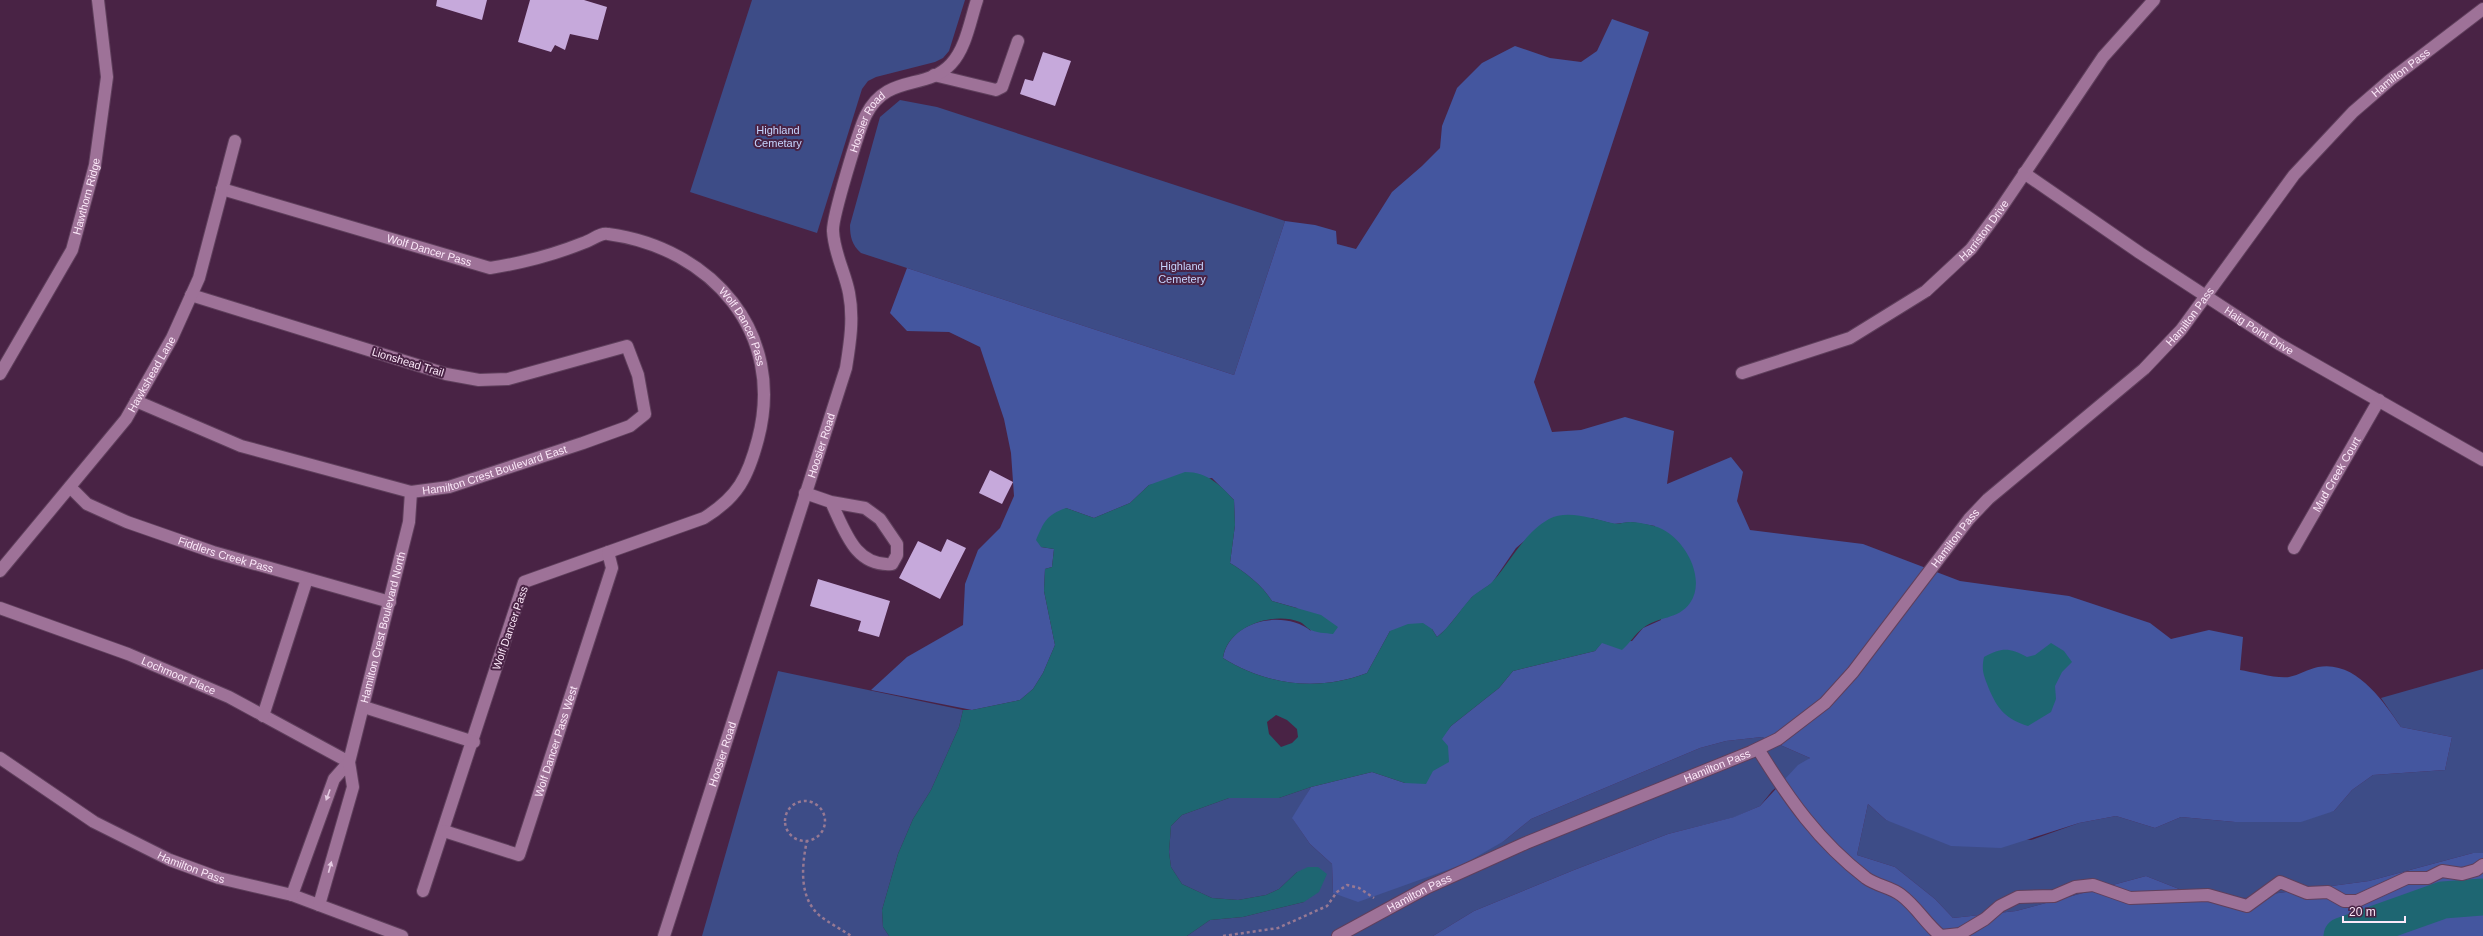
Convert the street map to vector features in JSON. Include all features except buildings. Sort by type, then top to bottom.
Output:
[{"type":"street","name":"Hawthorn Ridge","points":[[0,374],[72,250],[96,165],[107,77],[98,0]]},
{"type":"street","name":"Hoosier Road","points":[[664,936],[846,368],[850,342],[851,314],[849,292],[833,230],[865,116],[881,94],[934,75],[951,65],[957,55],[977,0]]},
{"type":"street","name":"Harriston Drive","points":[[1742,373],[1850,338],[1926,291],[1971,249],[2103,56],[2154,0]]},
{"type":"street","name":"Hamilton Pass","points":[[1338,936],[1428,887],[1526,843],[1758,749],[1778,739],[1826,703],[1858,666],[1968,519],[1988,500],[2144,369],[2181,330],[2273,202],[2316,148],[2353,112],[2390,80],[2483,9]]},
{"type":"street","points":[[934,75],[996,90],[1002,87],[1018,41]]},
{"type":"street","name":"Hawkshead Lane","points":[[0,571],[126,419],[172,338],[199,278],[235,141]]},
{"type":"street","name":"Haig Point Drive","points":[[2024,173],[2206,297],[2279,344],[2483,460]]},
{"type":"street","name":"Wolf Dancer Pass","points":[[222,189],[490,268],[523,263],[584,243],[606,233],[630,238],[664,250],[707,274],[736,304],[751,330],[760,359],[764,387],[765,414],[756,447],[742,484],[724,505],[704,518],[524,582],[474,742],[423,891]]},
{"type":"street","name":"Lionshead Trail","points":[[191,295],[446,374],[479,380],[508,379],[532,374],[592,354],[627,346]]},
{"type":"street","name":"Hamilton Crest Boulevard East","points":[[136,401],[241,446],[410,492],[449,487],[630,426],[645,414],[638,375],[627,346]]},
{"type":"street","name":"Mud Creek Court","points":[[2294,548],[2379,400]]},
{"type":"street","name":"Fiddlers Creek Pass","points":[[70,487],[87,504],[127,522],[213,552],[390,602]]},
{"type":"street","name":"Hamilton Crest Boulevard North","points":[[320,905],[352,793],[349,762],[364,707],[409,522],[410,492]]},
{"type":"street","points":[[805,493],[831,502],[865,508],[880,519],[897,544],[897,555],[892,564],[879,565],[865,560],[851,542],[831,502]]},
{"type":"street","name":"Wolf Dancer Pass West","points":[[444,831],[519,855],[612,568],[608,552]]},
{"type":"street","points":[[264,716],[307,579]]},
{"type":"street","name":"Lochmoor Place","points":[[0,608],[128,654],[229,697],[349,762]]},
{"type":"street","points":[[364,707],[474,742]]},
{"type":"street","points":[[1758,749],[1817,834],[1872,883],[1900,894],[1917,909],[1927,924],[1941,936],[1960,934],[1985,919],[2000,906],[2018,897],[2054,896],[2075,887],[2093,885],[2130,898],[2208,895],[2247,906],[2280,882],[2307,893],[2328,892],[2344,901],[2357,901],[2407,878],[2428,878],[2442,871],[2462,874],[2476,870],[2483,865]]},
{"type":"street","name":"Hamilton Pass","points":[[0,758],[94,822],[170,860],[220,878],[292,895],[402,936]]},
{"type":"street","name":"Hamilton Crest Boulevard North","points":[[292,895],[334,779],[349,762]]},
{"type":"path","points":[[803,801],[815,804],[824,813],[825,819],[824,825],[818,836],[807,840],[800,840],[789,832],[785,819],[791,807],[803,801]]},
{"type":"path","points":[[807,840],[802,867],[804,886],[811,904],[820,915],[851,936]]},
{"type":"path","points":[[1224,936],[1278,928],[1327,906],[1337,892],[1347,885],[1359,888],[1374,898],[1384,911]]},
{"type":"green space","name":"Highland Cemetary","points":[[752,0],[965,0],[949,51],[943,58],[935,62],[876,77],[868,81],[862,89],[817,233],[690,192]]},
{"type":"green space","name":"Highland Cemetery","points":[[900,100],[937,107],[1285,221],[1234,375],[861,253],[855,247],[852,240],[850,225],[880,117]]},
{"type":"green space","points":[[2483,669],[2483,853],[2473,853],[2369,881],[2212,902],[2146,876],[2016,911],[1953,918],[1935,899],[1895,867],[1857,855],[1868,804],[1886,820],[2031,840],[2079,823],[2116,816],[2155,828],[2181,817],[2235,822],[2334,811],[2352,790],[2373,775],[2445,770],[2452,737],[2401,727],[2381,698]]},
{"type":"green space","points":[[778,671],[963,710],[959,727],[931,790],[913,819],[898,854],[882,910],[883,927],[889,936],[702,936]]},
{"type":"green space","points":[[1762,737],[1810,758],[1772,791],[1760,806],[1735,817],[1668,834],[1574,870],[1474,911],[1433,936],[1187,936],[1210,920],[1243,917],[1304,902],[1297,872],[1279,889],[1266,895],[1238,900],[1212,898],[1182,884],[1171,867],[1169,852],[1171,826],[1182,815],[1229,798],[1279,798],[1311,787],[1293,819],[1310,844],[1332,864],[1333,893],[1504,841],[1531,819],[1700,748],[1726,741]]},
{"type":"shaded area","points":[[1612,19],[1649,32],[1534,382],[1552,432],[1581,430],[1625,417],[1674,431],[1667,484],[1731,457],[1743,472],[1737,501],[1750,530],[1863,544],[1960,581],[2069,596],[2150,623],[2171,639],[2209,630],[2243,637],[2240,670],[2272,676],[2289,677],[2318,667],[2332,667],[2344,670],[2356,676],[2377,695],[2401,727],[2452,737],[2445,770],[2373,775],[2352,790],[2334,811],[2301,822],[2235,822],[2181,817],[2155,828],[2116,816],[2079,823],[2001,848],[1951,846],[1886,820],[1868,804],[1857,855],[1895,867],[1935,899],[1953,918],[2016,911],[2146,876],[2212,902],[2369,881],[2473,853],[2483,853],[2483,936],[1433,936],[1474,911],[1574,870],[1668,834],[1734,817],[1760,806],[1798,765],[1810,758],[1762,737],[1726,741],[1700,748],[1531,819],[1504,841],[1464,864],[1358,902],[1333,893],[1332,864],[1310,844],[1292,818],[1311,787],[1372,772],[1405,783],[1451,726],[1499,688],[1513,671],[1595,651],[1602,642],[1632,641],[1643,628],[1661,620],[1655,526],[1631,522],[1614,524],[1591,518],[1550,519],[1516,548],[1492,583],[1472,597],[1446,629],[1437,637],[1432,629],[1390,631],[1367,673],[1349,679],[1330,682],[1311,684],[1293,683],[1275,680],[1257,674],[1223,658],[1227,645],[1235,635],[1246,627],[1259,622],[1273,620],[1287,621],[1300,624],[1311,631],[1297,608],[1272,601],[1253,579],[1230,563],[1235,525],[1234,500],[1212,478],[1149,485],[1130,503],[1094,518],[1066,508],[1041,547],[1054,549],[1052,567],[1045,569],[1044,591],[1055,645],[1043,673],[1033,689],[1020,700],[972,710],[871,690],[907,657],[963,625],[965,584],[978,550],[1000,528],[1014,496],[1011,453],[1004,419],[980,347],[949,332],[907,331],[890,313],[907,268],[1234,375],[1285,221],[1315,225],[1336,231],[1337,244],[1356,249],[1392,192],[1440,148],[1442,126],[1457,88],[1482,63],[1515,46],[1550,58],[1581,62],[1597,51]]},
{"type":"shaded area","points":[[1185,472],[1200,474],[1213,480],[1234,500],[1235,525],[1230,563],[1253,579],[1272,601],[1321,615],[1338,627],[1333,634],[1321,633],[1309,629],[1300,622],[1289,619],[1277,619],[1264,620],[1252,624],[1242,630],[1226,647],[1223,658],[1240,667],[1275,680],[1312,684],[1349,679],[1367,673],[1390,631],[1408,624],[1423,623],[1432,629],[1437,637],[1447,628],[1473,596],[1493,581],[1525,539],[1540,525],[1556,516],[1572,515],[1589,517],[1614,524],[1636,522],[1664,530],[1674,537],[1689,557],[1694,569],[1696,581],[1695,593],[1690,603],[1680,612],[1649,624],[1637,633],[1622,650],[1602,643],[1595,651],[1513,671],[1499,688],[1451,726],[1442,739],[1448,746],[1449,762],[1433,771],[1426,784],[1405,783],[1372,772],[1311,787],[1279,798],[1229,798],[1182,815],[1171,826],[1169,852],[1171,867],[1182,884],[1212,898],[1238,900],[1266,895],[1279,889],[1297,872],[1308,867],[1318,867],[1327,874],[1319,892],[1304,902],[1243,917],[1210,920],[1187,936],[889,936],[883,927],[882,910],[898,854],[913,819],[931,790],[959,727],[963,710],[972,710],[1020,700],[1033,689],[1043,673],[1055,645],[1044,591],[1045,569],[1052,567],[1054,549],[1041,547],[1036,540],[1046,520],[1054,513],[1066,508],[1094,518],[1130,503],[1149,485]],"holes":[[[1276,715],[1287,720],[1297,729],[1298,737],[1292,743],[1281,747],[1269,734],[1267,722]]]},
{"type":"shaded area","points":[[2051,643],[2064,651],[2072,662],[2062,672],[2055,686],[2056,699],[2051,712],[2028,726],[2008,717],[1999,708],[1989,689],[1984,673],[1984,657],[2001,650],[2010,650],[2027,657],[2035,655]]},
{"type":"waterway","points":[[2342,936],[2443,900],[2483,897]]}]
